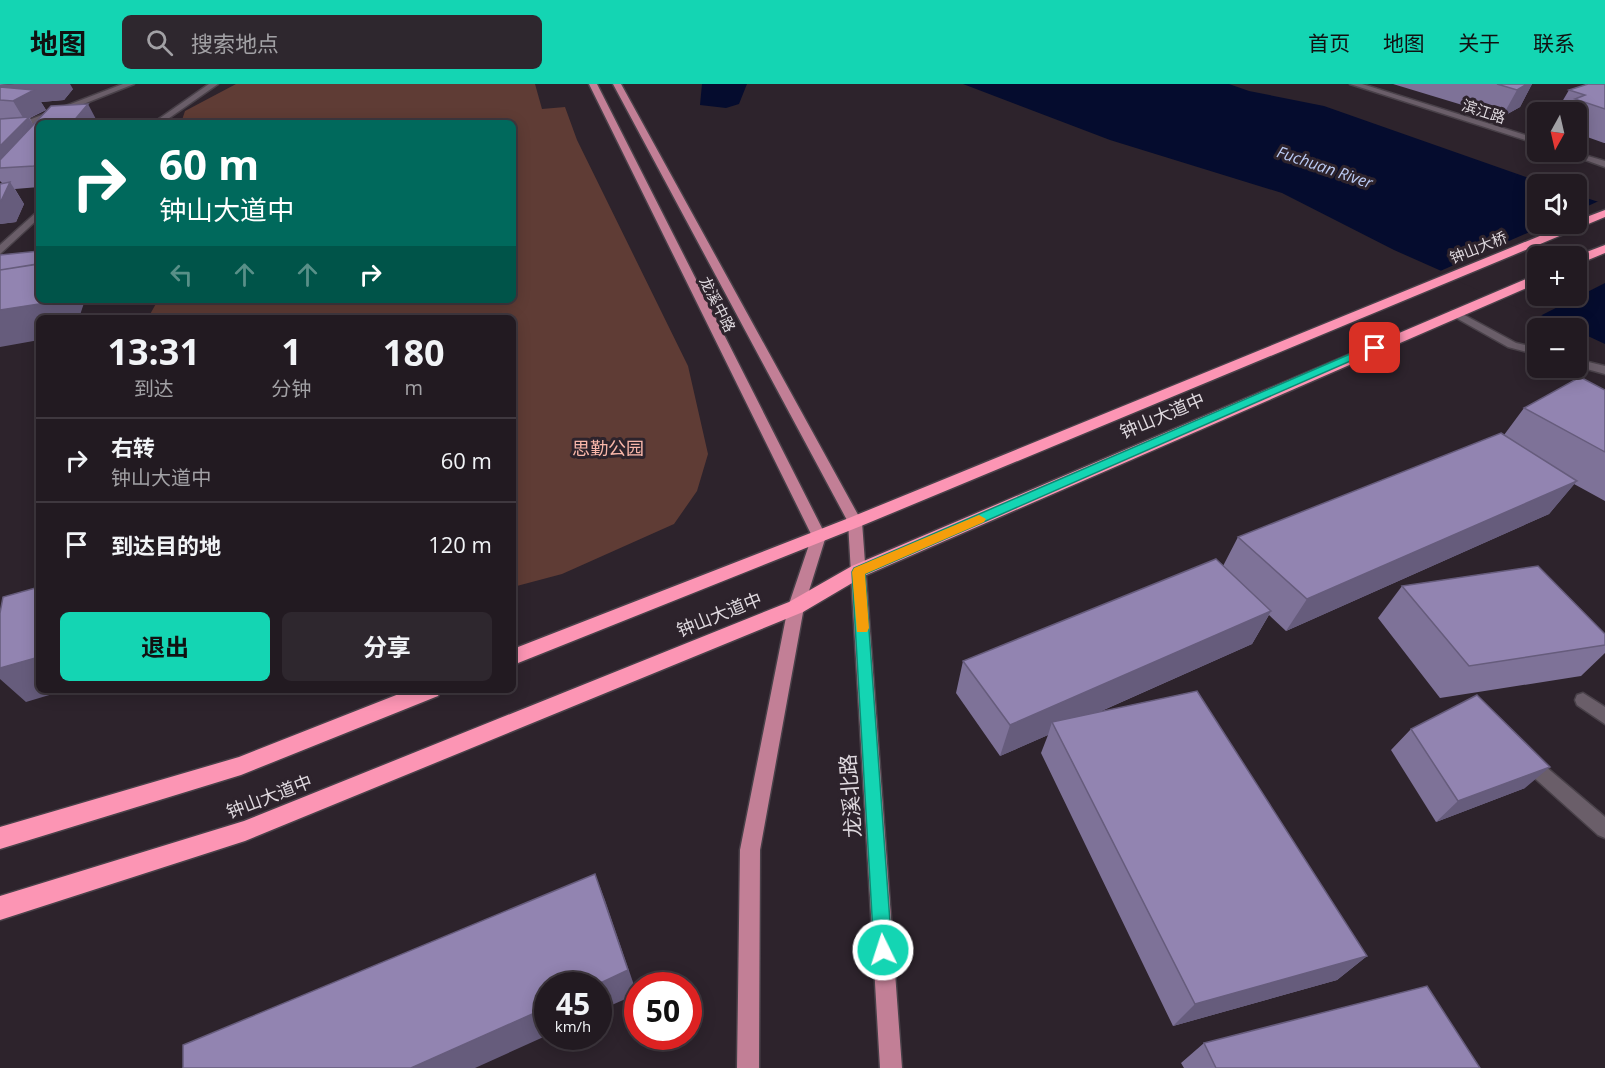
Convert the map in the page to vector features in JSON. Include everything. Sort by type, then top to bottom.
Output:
[{"type":"highway","name":"钟山大桥","points":[[1397,298],[1605,213]]},
{"type":"highway","points":[[1587,256],[1605,249]]},
{"type":"highway","points":[[1447,317],[1527,283]]},
{"type":"highway","name":"钟山大道中","points":[[516,656],[855,522],[1397,298]]},
{"type":"highway","name":"钟山大道中","points":[[0,908],[245,831],[796,607],[858,572],[1447,317]]},
{"type":"highway","points":[[0,838],[241,766],[424,693]]},
{"type":"main road","name":"龙溪中路","points":[[593,84],[819,536]]},
{"type":"main road","name":"龙溪中路","points":[[617,84],[855,522]]},
{"type":"main road","name":"龙溪北路","points":[[855,522],[891,1068]]},
{"type":"main road","points":[[748,1068],[750,850],[796,607],[819,536]]},
{"type":"street","points":[[36,120],[130,84]]},
{"type":"street","points":[[161,120],[214,84]]},
{"type":"street","name":"滨江路","points":[[1354,84],[1527,139]]},
{"type":"street","points":[[1572,102],[1605,91]]},
{"type":"street","points":[[0,134],[36,120]]},
{"type":"street","points":[[1587,158],[1605,164]]},
{"type":"street","points":[[0,251],[36,216]]},
{"type":"street","points":[[1447,317],[1512,345],[1527,349]]},
{"type":"street","points":[[1587,365],[1605,370]]},
{"type":"street","points":[[1583,700],[1605,717]]},
{"type":"street","points":[[1516,752],[1605,829]]},
{"type":"green space","name":"思勤公园","points":[[236,84],[535,84],[542,109],[565,107],[577,140],[688,366],[708,454],[697,491],[674,524],[562,574],[516,586],[516,315],[150,315],[156,303],[516,303],[516,120],[182,120],[185,111]]},
{"type":"water","points":[[702,84],[747,84],[739,104],[726,108],[700,105]]},
{"type":"water","name":"Fuchuan River","points":[[963,84],[1229,84],[1249,91],[1324,106],[1527,177],[1527,234],[1587,234],[1587,198],[1605,204],[1605,344],[1587,336],[1587,318],[1547,318],[1394,250],[1282,193],[1110,140]]},
{"type":"pier","points":[[1601,200],[1605,201],[1605,283],[1587,292],[1587,246],[1527,246],[1527,306],[1560,306],[1538,317],[1438,272],[1527,233],[1587,234],[1587,206]]},
{"type":"building","points":[[1497,84],[1527,84],[1517,90]]},
{"type":"building","points":[[1588,84],[1605,84],[1605,109],[1575,99],[1585,95],[1569,90]]},
{"type":"building","points":[[0,87],[34,90],[13,101],[0,100]]},
{"type":"building","points":[[88,104],[75,120],[38,120],[51,106]]},
{"type":"building","points":[[29,117],[0,146],[0,119]]},
{"type":"building","points":[[36,122],[36,164],[34,166],[0,168],[0,160]]},
{"type":"building","points":[[10,182],[1,201],[0,201],[0,184]]},
{"type":"building","points":[[36,251],[36,264],[0,270],[0,255]]},
{"type":"building","points":[[36,264],[36,303],[46,303],[0,310],[0,270]]},
{"type":"building","points":[[1578,378],[1605,390],[1605,452],[1524,408]]},
{"type":"building","points":[[1501,433],[1577,481],[1307,599],[1238,537]]},
{"type":"building","points":[[1216,559],[1271,611],[1010,725],[963,661]]},
{"type":"building","points":[[1538,566],[1605,634],[1605,645],[1469,666],[1402,586]]},
{"type":"building","points":[[36,588],[36,658],[0,668],[0,613],[3,597]]},
{"type":"building","points":[[1197,691],[1367,956],[1195,1004],[1052,722]]},
{"type":"building","points":[[1477,695],[1550,767],[1458,801],[1411,729]]},
{"type":"building","points":[[595,874],[628,970],[612,978],[612,972],[534,972],[534,1013],[411,1068],[183,1068],[183,1045]]},
{"type":"building","points":[[1427,986],[1480,1068],[1216,1068],[1204,1043]]},
{"type":"slow traffic","points":[[862,628],[858,572],[979,519]]},
{"type":"route","points":[[883,950],[858,572],[1375,348]]}]
